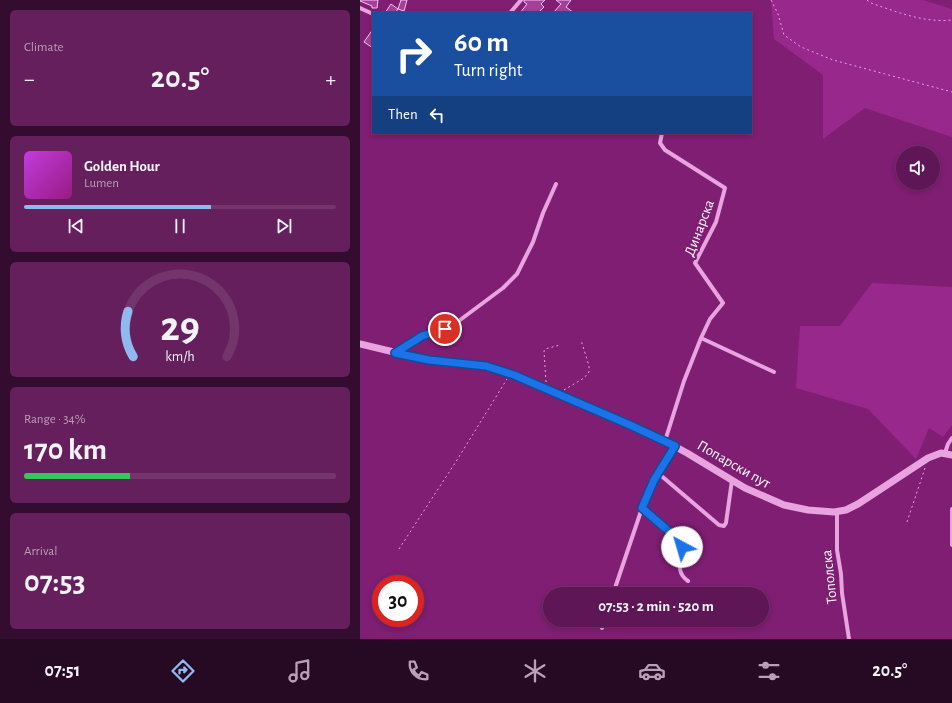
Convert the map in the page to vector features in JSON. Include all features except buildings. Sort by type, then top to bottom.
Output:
[{"type":"street","points":[[511,12],[521,0]]},
{"type":"street","points":[[360,8],[372,14]]},
{"type":"street","name":"Динарска","points":[[662,134],[660,143],[665,150],[725,188],[716,222],[695,262],[723,303],[710,319],[701,338],[684,381],[665,441]]},
{"type":"street","points":[[395,353],[422,336],[452,326],[503,288],[518,274],[533,242],[543,213],[556,184]]},
{"type":"street","points":[[701,338],[774,372]]},
{"type":"street","name":"Попарски пут","points":[[360,344],[429,360],[486,366],[511,374],[559,393],[665,441],[759,495],[784,505],[808,510],[838,512],[846,510],[858,504],[928,458],[936,454],[948,454]]},
{"type":"street","points":[[948,454],[948,444],[952,438]]},
{"type":"street","points":[[615,587],[642,508],[658,473],[675,446]]},
{"type":"street","points":[[658,473],[723,526],[726,523],[732,480]]},
{"type":"street","points":[[642,508],[680,541],[682,547],[680,570],[682,575],[688,581]]},
{"type":"street","points":[[952,509],[952,545]]},
{"type":"street","name":"Тополска","points":[[838,512],[837,550],[848,639]]},
{"type":"path","points":[[771,0],[778,14],[784,35],[801,47],[833,60],[952,92]]},
{"type":"path","points":[[867,0],[871,3],[909,16],[939,21],[952,20]]},
{"type":"path","points":[[559,393],[584,378],[589,372],[589,366],[581,340]]},
{"type":"path","points":[[547,388],[544,351],[545,349],[560,345]]},
{"type":"path","points":[[399,549],[511,374]]},
{"type":"path","points":[[907,522],[928,458]]},
{"type":"shaded area","points":[[771,0],[923,0],[952,9],[952,137],[865,108],[823,139],[823,75],[774,39]]},
{"type":"shaded area","points":[[872,283],[952,287],[952,425],[943,437],[929,428],[916,459],[868,409],[796,388],[800,326],[840,326]]},
{"type":"route","points":[[445,329],[422,336],[395,353],[429,360],[486,366],[496,369],[547,388],[675,446],[654,480],[642,508],[680,541],[682,547]]}]
